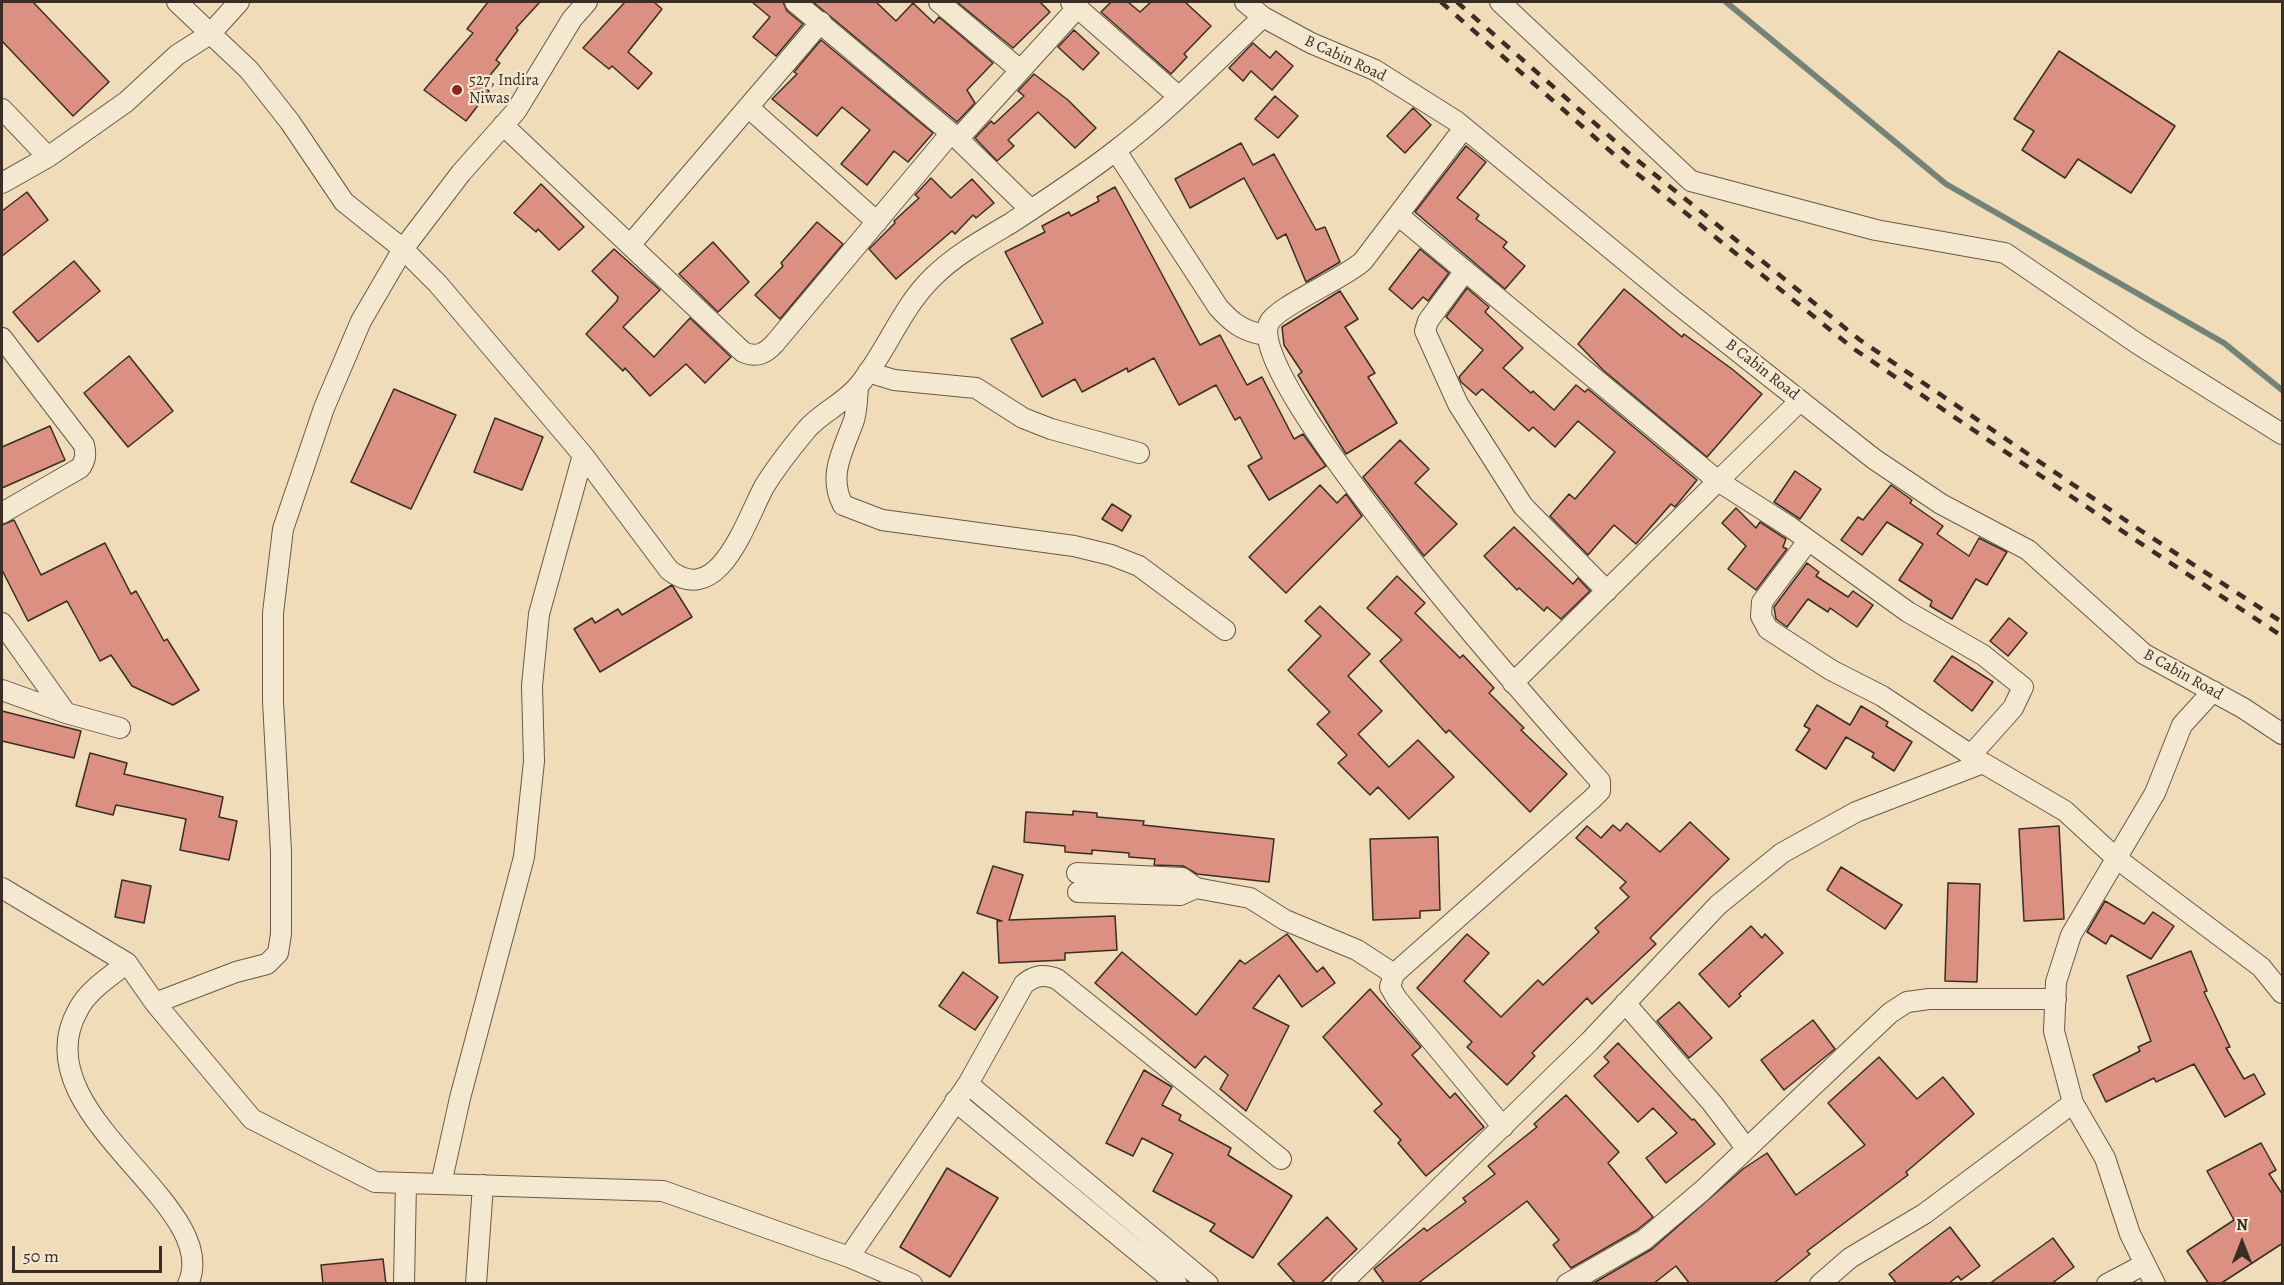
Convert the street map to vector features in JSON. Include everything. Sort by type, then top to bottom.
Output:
[{"type":"street","points":[[177,2],[249,70],[290,122],[344,202],[403,249],[482,333],[583,455],[669,570],[680,578],[704,579],[716,572],[725,560],[766,485],[796,442],[809,427],[863,380],[910,303],[932,277],[955,257],[1031,210],[1116,151],[1263,17]]},
{"type":"street","points":[[2,183],[48,157],[126,102],[177,55],[210,34],[239,2]]},
{"type":"street","points":[[154,1003],[236,972],[267,964],[278,953],[281,934],[281,852],[273,701],[273,613],[283,529],[324,408],[361,321],[403,249],[516,111],[572,20],[587,2]]},
{"type":"street","points":[[795,2],[954,136],[1031,210]]},
{"type":"street","points":[[939,2],[1020,70]]},
{"type":"street","name":"B Cabin Road","points":[[1245,2],[1263,17],[1311,43],[1375,70],[1464,128],[1874,459],[1941,504],[2028,550],[2144,654],[2283,734]]},
{"type":"street","points":[[1500,2],[1691,181],[1876,230],[2005,254],[2138,344],[2283,434]]},
{"type":"street","points":[[503,125],[743,352],[758,355],[766,352],[954,136],[1020,70],[1074,4],[1178,96]]},
{"type":"street","points":[[630,245],[821,22]]},
{"type":"street","points":[[748,107],[877,222]]},
{"type":"street","points":[[2,109],[48,157]]},
{"type":"street","points":[[1464,128],[1363,261],[1342,278],[1275,316],[1266,335],[1269,349],[1283,379],[1346,476],[1513,683],[1600,781],[1600,791],[1395,974],[1390,987],[1397,999],[1503,1126]]},
{"type":"street","points":[[1116,151],[1218,307],[1232,322],[1250,333],[1266,335]]},
{"type":"street","points":[[1351,1280],[1625,1003],[1718,905],[1782,853],[1856,813],[1977,759],[2013,708],[2023,687],[1983,655],[1908,612],[1718,481],[1399,216]]},
{"type":"street","points":[[1465,271],[1428,321],[1425,330],[1440,368],[1458,404],[1523,506],[1607,591]]},
{"type":"street","points":[[2,338],[84,445],[86,453],[80,468],[2,513]]},
{"type":"street","points":[[863,380],[894,380],[975,388],[1002,406],[1033,422],[1139,453]]},
{"type":"street","points":[[863,380],[855,417],[836,474],[837,494],[843,505],[882,520],[1074,546],[1111,555],[1138,566],[1225,630]]},
{"type":"street","points":[[1513,683],[1800,401]]},
{"type":"street","points":[[441,1184],[460,1098],[524,857],[534,761],[532,686],[539,614],[583,455]]},
{"type":"street","points":[[1808,541],[1762,602],[1761,616],[1768,629],[1831,670],[1882,696],[1977,759],[2065,811],[2116,858],[2261,967],[2283,993]]},
{"type":"street","points":[[2,623],[66,713]]},
{"type":"street","points":[[2,690],[66,713],[120,728]]},
{"type":"street","points":[[2155,1284],[2130,1234],[2105,1158],[2073,1103],[2054,1031],[2056,982],[2071,935],[2156,793],[2182,725],[2213,692]]},
{"type":"street","points":[[1077,882],[1180,895],[1196,888],[1250,898],[1285,920],[1357,950],[1395,974]]},
{"type":"street","points":[[2,888],[127,963],[154,1003],[252,1119],[375,1182],[663,1191],[849,1257],[912,1284]]},
{"type":"street","points":[[127,963],[86,997],[77,1011],[69,1035],[68,1054],[73,1077],[91,1115],[182,1225],[192,1253],[192,1275],[188,1284]]},
{"type":"street","points":[[849,1257],[968,1084],[1024,984],[1033,977],[1047,975],[1057,979],[1281,1159]]},
{"type":"street","points":[[1568,1284],[1644,1240],[1702,1191],[1890,1013],[1907,1002],[1929,999],[2056,999]]},
{"type":"street","points":[[1625,1003],[1712,1103],[1746,1148]]},
{"type":"street","points":[[968,1084],[1177,1284]]},
{"type":"street","points":[[955,1101],[1071,1182],[1208,1284]]},
{"type":"street","points":[[1820,1284],[1851,1258],[1924,1214],[2073,1103]]},
{"type":"street","points":[[404,1284],[406,1183]]},
{"type":"street","points":[[476,1284],[483,1185]]},
{"type":"street","points":[[2107,1284],[2145,1264]]},
{"type":"building","points":[[2,2],[33,2],[109,82],[73,116],[2,41]]},
{"type":"building","points":[[488,2],[540,2],[516,28],[518,30],[496,60],[500,63],[482,85],[489,91],[466,121],[424,90],[473,33],[467,29]]},
{"type":"building","points":[[625,2],[654,2],[662,9],[628,52],[652,73],[638,89],[612,66],[609,69],[583,48]]},
{"type":"building","points":[[752,2],[783,2],[787,11],[803,24],[776,56],[753,37],[770,17]]},
{"type":"building","points":[[813,2],[876,2],[896,21],[913,3],[934,23],[939,17],[993,63],[967,90],[975,103],[957,122]]},
{"type":"building","points":[[957,2],[1040,2],[1050,12],[1013,48]]},
{"type":"building","points":[[1111,2],[1128,2],[1140,12],[1151,2],[1185,2],[1211,26],[1184,54],[1187,57],[1171,74],[1101,12]]},
{"type":"building","points":[[1074,30],[1099,53],[1083,70],[1058,47]]},
{"type":"building","points":[[821,40],[933,133],[908,162],[894,151],[867,185],[841,164],[870,130],[842,107],[817,136],[772,99],[797,74],[794,72]]},
{"type":"building","points":[[1253,43],[1270,58],[1276,51],[1293,66],[1272,90],[1251,71],[1243,81],[1229,68]]},
{"type":"building","points":[[2059,51],[2175,126],[2131,193],[2078,159],[2065,178],[2022,150],[2034,131],[2014,119]]},
{"type":"building","points":[[1034,74],[1068,100],[1096,128],[1075,148],[1038,112],[1008,140],[1014,146],[997,161],[975,138],[991,121],[994,124],[1024,96],[1018,91]]},
{"type":"building","points":[[1275,96],[1298,116],[1278,138],[1255,119]]},
{"type":"building","points":[[1413,108],[1431,125],[1405,153],[1387,136]]},
{"type":"building","points":[[1241,143],[1253,165],[1274,154],[1316,230],[1325,227],[1340,262],[1306,282],[1286,234],[1277,239],[1244,178],[1190,208],[1175,179]]},
{"type":"building","points":[[1466,146],[1486,162],[1457,198],[1479,215],[1476,219],[1507,242],[1503,247],[1525,266],[1505,289],[1415,212]]},
{"type":"building","points":[[931,178],[951,198],[972,179],[994,203],[976,218],[973,215],[955,234],[952,231],[896,279],[869,249],[919,198],[915,195]]},
{"type":"building","points":[[541,184],[584,227],[559,250],[538,229],[536,232],[514,213]]},
{"type":"building","points":[[1115,187],[1200,345],[1220,335],[1247,385],[1262,377],[1294,439],[1303,434],[1326,466],[1269,500],[1248,466],[1262,458],[1240,417],[1235,420],[1216,385],[1179,405],[1154,358],[1128,372],[1127,368],[1082,392],[1075,379],[1042,397],[1011,339],[1043,323],[1005,252],[1045,232],[1042,226],[1069,212],[1071,216],[1099,201],[1097,197]]},
{"type":"building","points":[[27,192],[48,220],[2,256],[2,211]]},
{"type":"building","points":[[817,222],[843,244],[780,319],[755,295],[783,266],[781,263]]},
{"type":"building","points":[[713,242],[749,282],[718,312],[679,274]]},
{"type":"building","points":[[614,249],[660,290],[623,327],[654,357],[690,318],[731,357],[705,383],[686,364],[650,396],[625,368],[623,371],[586,334],[617,301],[618,297],[592,271]]},
{"type":"building","points":[[1420,249],[1449,273],[1428,301],[1423,297],[1412,309],[1389,289]]},
{"type":"building","points":[[74,261],[100,291],[38,342],[13,312]]},
{"type":"building","points":[[1467,288],[1489,307],[1485,312],[1523,348],[1503,368],[1531,393],[1533,391],[1554,410],[1576,385],[1585,392],[1588,389],[1697,480],[1675,507],[1671,504],[1636,544],[1614,525],[1588,555],[1550,516],[1569,494],[1575,499],[1615,452],[1578,421],[1555,447],[1533,427],[1529,431],[1482,389],[1476,395],[1461,382],[1459,377],[1483,350],[1446,317]]},
{"type":"building","points":[[1624,289],[1682,337],[1684,334],[1762,394],[1707,457],[1603,370],[1578,344]]},
{"type":"building","points":[[1340,291],[1358,319],[1345,327],[1375,373],[1368,377],[1397,423],[1346,454],[1298,375],[1302,372],[1284,345],[1282,327]]},
{"type":"building","points":[[129,356],[173,411],[128,447],[84,393]]},
{"type":"building","points":[[394,389],[456,415],[411,509],[351,482]]},
{"type":"building","points":[[495,418],[543,437],[522,490],[474,472]]},
{"type":"building","points":[[50,426],[65,460],[2,488],[2,447]]},
{"type":"building","points":[[1400,440],[1429,469],[1415,483],[1457,524],[1424,556],[1363,477]]},
{"type":"building","points":[[1795,471],[1821,489],[1800,519],[1774,502]]},
{"type":"building","points":[[1320,485],[1337,503],[1346,494],[1362,516],[1286,593],[1249,557]]},
{"type":"building","points":[[1891,485],[1912,500],[1910,503],[1943,526],[1937,534],[1969,556],[1979,538],[2007,552],[1987,585],[1976,579],[1952,619],[1930,606],[1932,601],[1899,580],[1923,544],[1887,522],[1862,555],[1841,540],[1858,517],[1863,520]]},
{"type":"building","points":[[1112,504],[1131,516],[1122,531],[1102,519]]},
{"type":"building","points":[[1736,508],[1756,528],[1760,522],[1786,539],[1783,547],[1787,549],[1756,590],[1728,569],[1746,546],[1722,523]]},
{"type":"building","points":[[14,520],[41,575],[105,543],[131,594],[136,591],[164,641],[167,639],[199,690],[173,705],[132,686],[111,655],[100,661],[67,601],[28,621],[2,570],[2,525]]},
{"type":"building","points":[[1514,527],[1573,584],[1578,578],[1590,591],[1561,619],[1547,607],[1544,611],[1519,588],[1517,590],[1484,556]]},
{"type":"building","points":[[1807,563],[1819,572],[1816,576],[1848,597],[1853,591],[1873,605],[1857,627],[1830,608],[1828,612],[1808,599],[1787,627],[1776,619],[1774,607]]},
{"type":"building","points":[[1397,576],[1425,603],[1415,613],[1460,658],[1463,655],[1494,688],[1489,693],[1524,728],[1521,730],[1567,774],[1530,812],[1449,730],[1446,733],[1380,661],[1402,640],[1367,608]]},
{"type":"building","points":[[672,585],[692,617],[600,672],[574,629],[592,618],[595,623],[618,609],[622,615]]},
{"type":"building","points":[[1320,606],[1370,654],[1348,676],[1382,711],[1358,734],[1389,767],[1418,740],[1454,777],[1409,819],[1378,787],[1370,795],[1338,763],[1347,755],[1317,724],[1330,712],[1288,670],[1321,636],[1305,621]]},
{"type":"building","points":[[2009,618],[2027,633],[2008,656],[1990,641]]},
{"type":"building","points":[[1952,656],[1993,682],[1972,711],[1934,681]]},
{"type":"building","points":[[1817,705],[1850,725],[1861,706],[1888,722],[1886,726],[1912,742],[1894,771],[1872,757],[1874,753],[1846,737],[1826,769],[1796,750],[1810,729],[1804,726]]},
{"type":"building","points":[[2,711],[81,731],[74,758],[2,741]]},
{"type":"building","points":[[90,753],[127,763],[124,774],[223,797],[219,817],[237,821],[229,860],[180,850],[186,819],[116,805],[113,815],[76,806]]},
{"type":"building","points":[[1073,811],[1097,813],[1097,817],[1144,821],[1143,825],[1274,839],[1269,882],[1197,874],[1183,866],[1154,865],[1155,859],[1129,857],[1129,853],[1092,850],[1092,854],[1065,852],[1065,846],[1024,842],[1026,812],[1073,815]]},
{"type":"building","points":[[1690,822],[1729,859],[1650,938],[1656,944],[1592,1004],[1587,998],[1532,1053],[1535,1056],[1507,1085],[1467,1047],[1472,1042],[1417,988],[1467,934],[1489,953],[1464,981],[1501,1017],[1538,980],[1543,985],[1599,932],[1595,928],[1629,897],[1620,888],[1626,882],[1576,838],[1587,826],[1601,838],[1613,825],[1620,831],[1627,823],[1660,852]]},
{"type":"building","points":[[2059,826],[2064,919],[2024,921],[2019,829]]},
{"type":"building","points":[[1438,837],[1440,910],[1420,911],[1420,918],[1373,920],[1370,839]]},
{"type":"building","points":[[993,866],[1023,875],[1009,920],[1115,916],[1117,950],[1065,953],[1065,960],[999,963],[997,921],[1002,921],[977,913]]},
{"type":"building","points":[[1841,867],[1902,905],[1885,929],[1827,890]]},
{"type":"building","points":[[122,880],[151,886],[144,923],[115,917]]},
{"type":"building","points":[[1948,883],[1980,884],[1977,982],[1945,981]]},
{"type":"building","points":[[2105,901],[2144,924],[2153,912],[2174,926],[2151,959],[2111,935],[2106,944],[2087,932]]},
{"type":"building","points":[[1751,926],[1762,938],[1765,934],[1783,953],[1739,994],[1741,996],[1729,1007],[1699,974]]},
{"type":"building","points":[[1287,934],[1317,972],[1323,967],[1335,983],[1302,1007],[1279,975],[1253,1008],[1289,1026],[1246,1111],[1220,1089],[1228,1075],[1205,1056],[1195,1068],[1095,983],[1122,952],[1196,1015],[1240,960],[1245,964]]},
{"type":"building","points":[[2191,951],[2207,991],[2204,992],[2230,1047],[2226,1048],[2244,1079],[2254,1074],[2265,1094],[2225,1117],[2194,1064],[2156,1082],[2154,1078],[2106,1102],[2093,1075],[2140,1051],[2138,1047],[2151,1041],[2127,976]]},
{"type":"building","points":[[963,972],[998,997],[975,1030],[939,1006]]},
{"type":"building","points":[[1370,989],[1421,1047],[1412,1055],[1450,1098],[1455,1093],[1484,1127],[1426,1176],[1398,1143],[1401,1140],[1374,1111],[1382,1104],[1323,1037]]},
{"type":"building","points":[[1679,1002],[1712,1038],[1689,1058],[1657,1021]]},
{"type":"building","points":[[1813,1020],[1835,1049],[1784,1090],[1761,1060]]},
{"type":"building","points":[[1618,1043],[1692,1120],[1694,1119],[1715,1144],[1666,1183],[1646,1158],[1677,1133],[1653,1108],[1638,1122],[1594,1076],[1609,1062],[1604,1057]]},
{"type":"building","points":[[1879,1057],[1917,1099],[1943,1077],[1974,1114],[1906,1172],[1908,1175],[1807,1251],[1810,1254],[1773,1284],[1690,1284],[1676,1266],[1653,1284],[1592,1284],[1652,1249],[1743,1169],[1767,1153],[1796,1195],[1865,1145],[1828,1103]]},
{"type":"building","points":[[1144,1070],[1172,1087],[1162,1105],[1181,1115],[1179,1120],[1231,1148],[1228,1155],[1292,1196],[1253,1258],[1210,1231],[1215,1224],[1153,1191],[1173,1154],[1142,1138],[1133,1156],[1106,1143]]},
{"type":"building","points":[[1566,1095],[1619,1152],[1608,1163],[1653,1217],[1637,1230],[1571,1268],[1553,1245],[1559,1240],[1527,1201],[1417,1284],[1385,1284],[1374,1269],[1424,1228],[1427,1231],[1466,1202],[1463,1198],[1495,1174],[1488,1166],[1537,1127],[1534,1124]]},
{"type":"building","points":[[2261,1143],[2276,1170],[2269,1174],[2283,1195],[2283,1243],[2220,1284],[2209,1284],[2187,1251],[2234,1220],[2207,1171]]},
{"type":"building","points":[[947,1168],[998,1198],[950,1277],[900,1247]]},
{"type":"building","points":[[1327,1217],[1357,1249],[1320,1284],[1296,1284],[1278,1264]]},
{"type":"building","points":[[1950,1227],[1980,1266],[1961,1280],[1958,1276],[1948,1284],[1897,1284],[1889,1274]]},
{"type":"building","points":[[2053,1238],[2074,1267],[2051,1284],[1989,1284]]},
{"type":"building","points":[[383,1259],[386,1284],[323,1284],[321,1265]]},
{"type":"waterway","points":[[1726,2],[1946,184],[2224,343],[2282,390]]},
{"type":"railway","points":[[1441,2],[1625,164],[1854,349],[2134,539],[2282,636]]},
{"type":"railway","points":[[1457,2],[1632,156],[1860,340],[2140,530],[2282,622]]},
{"type":"place","name":"527, Indira Niwas","points":[[457,90]]}]
